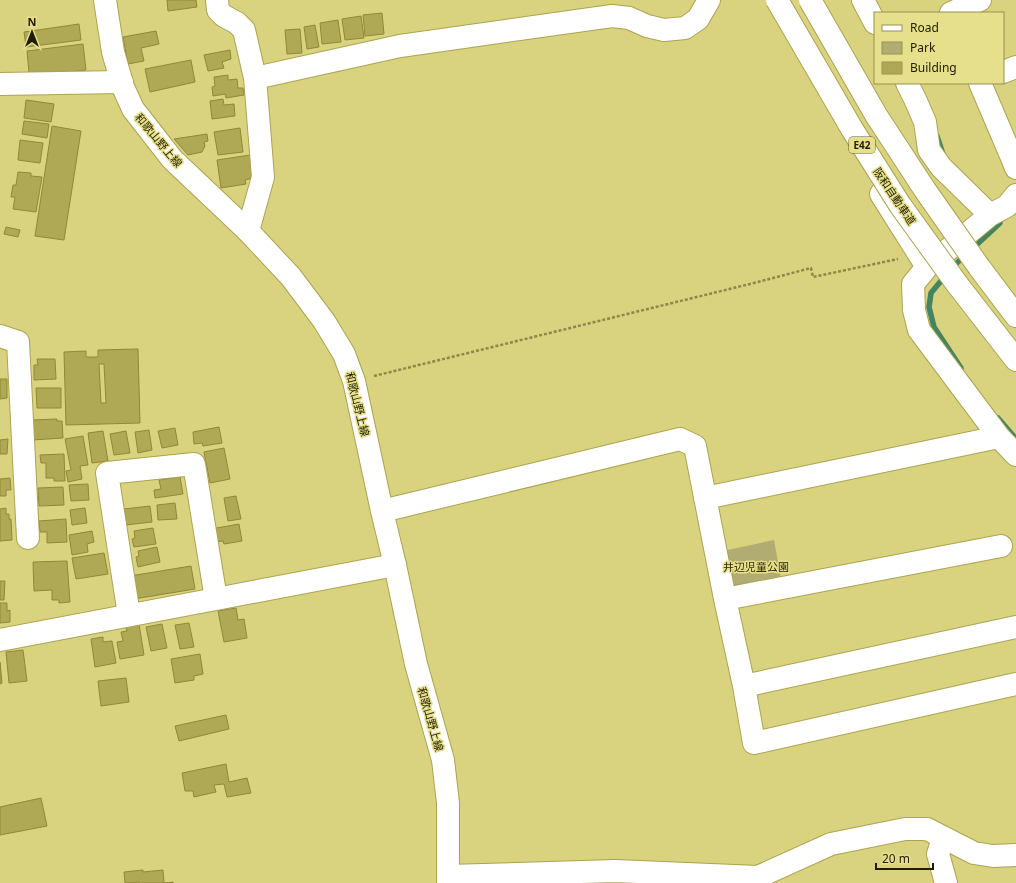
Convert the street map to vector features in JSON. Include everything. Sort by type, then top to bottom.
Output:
[{"type":"main road","name":"和歌山野上線","points":[[105,0],[113,52],[122,82],[133,109],[172,159],[248,231],[291,277],[324,321],[344,354],[354,381],[416,664],[443,760],[448,803],[448,880]]},
{"type":"main road","points":[[217,0],[218,10],[224,16],[237,23],[244,30],[255,78],[263,177],[248,231]]},
{"type":"main road","points":[[255,78],[400,46],[612,16],[629,18],[647,26],[664,30],[685,28],[698,19],[709,0]]},
{"type":"main road","points":[[769,0],[836,122],[927,267]]},
{"type":"main road","name":"阪和自動車道","points":[[777,0],[852,129],[900,205],[957,284],[1016,360]]},
{"type":"main road","name":"E42","points":[[810,0],[876,114],[925,190],[979,267],[1016,316]]},
{"type":"main road","points":[[863,0],[874,21]]},
{"type":"main road","points":[[945,0],[950,12]]},
{"type":"main road","points":[[952,12],[980,0]]},
{"type":"main road","points":[[1004,72],[1016,67]]},
{"type":"main road","points":[[0,84],[122,82]]},
{"type":"main road","points":[[908,84],[925,122],[929,150],[941,167],[1004,209],[927,267],[913,284],[914,310],[919,330],[999,437],[1016,455]]},
{"type":"main road","points":[[980,84],[1015,160]]},
{"type":"main road","points":[[0,336],[18,342],[28,538]]},
{"type":"main road","points":[[705,498],[999,437]]},
{"type":"main road","points":[[382,511],[680,439],[694,446],[744,686],[754,742],[1016,684]]},
{"type":"main road","points":[[130,615],[107,473],[194,464],[216,599]]},
{"type":"main road","points":[[725,599],[1001,546]]},
{"type":"main road","points":[[0,640],[395,565]]},
{"type":"main road","points":[[744,686],[1016,626]]},
{"type":"main road","points":[[448,880],[615,871],[758,877],[831,844],[904,829],[927,829],[974,853],[993,856],[1016,855]]},
{"type":"main road","points":[[943,838],[938,854],[946,883]]},
{"type":"path","points":[[354,381],[811,268],[813,277],[910,256],[927,267]]},
{"type":"green space","name":"井辺児童公園","points":[[774,540],[782,584],[732,592],[723,551]]},
{"type":"building","points":[[167,0],[196,0],[197,7],[168,11]]},
{"type":"building","points":[[382,13],[384,34],[365,36],[363,15]]},
{"type":"building","points":[[361,16],[364,38],[345,40],[342,19]]},
{"type":"building","points":[[338,20],[341,42],[322,44],[320,23]]},
{"type":"building","points":[[79,24],[81,40],[26,47],[24,32]]},
{"type":"building","points":[[315,25],[319,47],[307,49],[304,27]]},
{"type":"building","points":[[300,29],[302,53],[287,54],[285,30]]},
{"type":"building","points":[[156,31],[159,44],[141,48],[144,61],[128,64],[123,37]]},
{"type":"building","points":[[83,44],[86,70],[53,74],[29,73],[27,51]]},
{"type":"building","points":[[230,50],[231,59],[222,62],[224,68],[208,71],[204,55]]},
{"type":"building","points":[[191,60],[195,82],[150,92],[145,69]]},
{"type":"building","points":[[228,75],[228,80],[237,79],[238,88],[243,88],[244,95],[226,98],[225,94],[213,96],[212,87],[215,86],[214,77]]},
{"type":"building","points":[[223,99],[224,105],[234,104],[235,116],[212,119],[210,101]]},
{"type":"building","points":[[26,100],[54,104],[51,122],[24,118]]},
{"type":"building","points":[[24,121],[49,124],[47,138],[22,134]]},
{"type":"building","points":[[52,126],[81,131],[64,240],[35,236]]},
{"type":"building","points":[[240,128],[243,152],[218,155],[214,132]]},
{"type":"building","points":[[207,134],[208,141],[204,142],[205,146],[202,152],[188,155],[174,139]]},
{"type":"building","points":[[20,140],[43,143],[40,163],[18,160]]},
{"type":"building","points":[[250,155],[253,178],[245,180],[246,184],[221,188],[217,160]]},
{"type":"building","points":[[18,172],[31,173],[31,176],[42,177],[36,212],[13,209],[15,197],[11,197],[13,185],[16,185]]},
{"type":"building","points":[[6,227],[20,230],[18,237],[4,234]]},
{"type":"building","points":[[138,349],[140,423],[66,425],[64,352],[86,351],[86,357],[98,357],[98,350]],"holes":[[[99,364],[104,364],[106,403],[101,403]]]},
{"type":"building","points":[[37,359],[55,359],[56,379],[34,380],[34,365],[38,365]]},
{"type":"building","points":[[0,379],[7,379],[7,398],[0,399]]},
{"type":"building","points":[[36,388],[61,388],[61,408],[37,408]]},
{"type":"building","points":[[57,419],[57,421],[62,421],[63,438],[32,440],[31,420]]},
{"type":"building","points":[[219,427],[222,443],[203,446],[202,443],[194,444],[193,432]]},
{"type":"building","points":[[175,428],[178,445],[162,448],[158,431]]},
{"type":"building","points":[[149,430],[152,450],[138,453],[135,432]]},
{"type":"building","points":[[103,431],[108,461],[92,463],[88,433]]},
{"type":"building","points":[[126,431],[130,453],[114,455],[110,434]]},
{"type":"building","points":[[83,436],[88,465],[80,466],[82,479],[68,482],[66,471],[71,470],[65,439]]},
{"type":"building","points":[[8,439],[7,454],[0,454],[0,440]]},
{"type":"building","points":[[224,448],[230,479],[210,483],[204,452]]},
{"type":"building","points":[[64,454],[65,481],[54,481],[54,478],[46,478],[46,463],[41,463],[40,455]]},
{"type":"building","points":[[180,477],[183,494],[155,498],[154,490],[161,489],[159,480]]},
{"type":"building","points":[[10,478],[11,490],[6,490],[6,496],[0,496],[0,479]]},
{"type":"building","points":[[88,484],[89,500],[71,501],[69,485]]},
{"type":"building","points":[[63,487],[64,505],[39,506],[38,488]]},
{"type":"building","points":[[236,496],[241,519],[228,521],[224,498]]},
{"type":"building","points":[[175,503],[177,519],[158,520],[157,505]]},
{"type":"building","points":[[150,506],[152,522],[126,525],[124,509]]},
{"type":"building","points":[[6,508],[6,514],[9,514],[9,519],[11,519],[12,540],[0,541],[0,509]]},
{"type":"building","points":[[85,508],[87,523],[72,525],[70,510]]},
{"type":"building","points":[[66,519],[67,542],[47,543],[47,532],[40,532],[39,521]]},
{"type":"building","points":[[239,524],[242,541],[224,544],[223,541],[213,542],[211,529]]},
{"type":"building","points":[[153,528],[156,544],[134,547],[132,539],[135,538],[134,531]]},
{"type":"building","points":[[92,531],[94,542],[87,544],[88,552],[72,555],[69,535]]},
{"type":"building","points":[[157,547],[160,562],[138,567],[136,557],[139,556],[138,551]]},
{"type":"building","points":[[104,553],[108,574],[76,579],[72,558]]},
{"type":"building","points":[[67,561],[70,602],[59,603],[59,600],[52,600],[52,590],[34,591],[33,562]]},
{"type":"building","points":[[191,566],[195,589],[134,599],[130,576]]},
{"type":"building","points":[[0,581],[5,581],[4,600],[0,600]]},
{"type":"building","points":[[0,603],[7,603],[7,611],[10,610],[10,622],[0,623]]},
{"type":"building","points":[[236,608],[238,620],[244,619],[247,638],[224,642],[218,611]]},
{"type":"building","points":[[189,623],[194,647],[180,649],[175,625]]},
{"type":"building","points":[[139,624],[144,655],[120,659],[117,642],[123,641],[121,632],[127,631],[126,627]]},
{"type":"building","points":[[162,624],[167,648],[151,651],[146,627]]},
{"type":"building","points":[[103,637],[103,642],[112,641],[116,663],[95,667],[91,639]]},
{"type":"building","points":[[23,650],[27,681],[9,683],[6,652]]},
{"type":"building","points":[[200,654],[203,674],[194,676],[194,680],[175,683],[171,659]]},
{"type":"building","points":[[0,662],[2,683],[0,684]]},
{"type":"building","points":[[126,678],[129,702],[101,706],[98,681]]},
{"type":"building","points":[[226,715],[229,729],[179,741],[175,726]]},
{"type":"building","points":[[226,764],[229,782],[247,778],[251,793],[227,797],[224,784],[214,785],[216,792],[194,797],[193,791],[185,791],[182,773]]},
{"type":"building","points":[[41,798],[47,826],[0,835],[0,807]]},
{"type":"building","points":[[143,870],[143,872],[163,870],[164,883],[125,883],[124,872]]},
{"type":"waterway","points":[[937,136],[943,154]]},
{"type":"waterway","points":[[972,249],[1000,223],[999,216]]},
{"type":"waterway","points":[[951,268],[966,255]]},
{"type":"waterway","points":[[945,276],[931,293],[929,307],[934,327],[961,368]]},
{"type":"waterway","points":[[998,418],[1016,439]]}]
